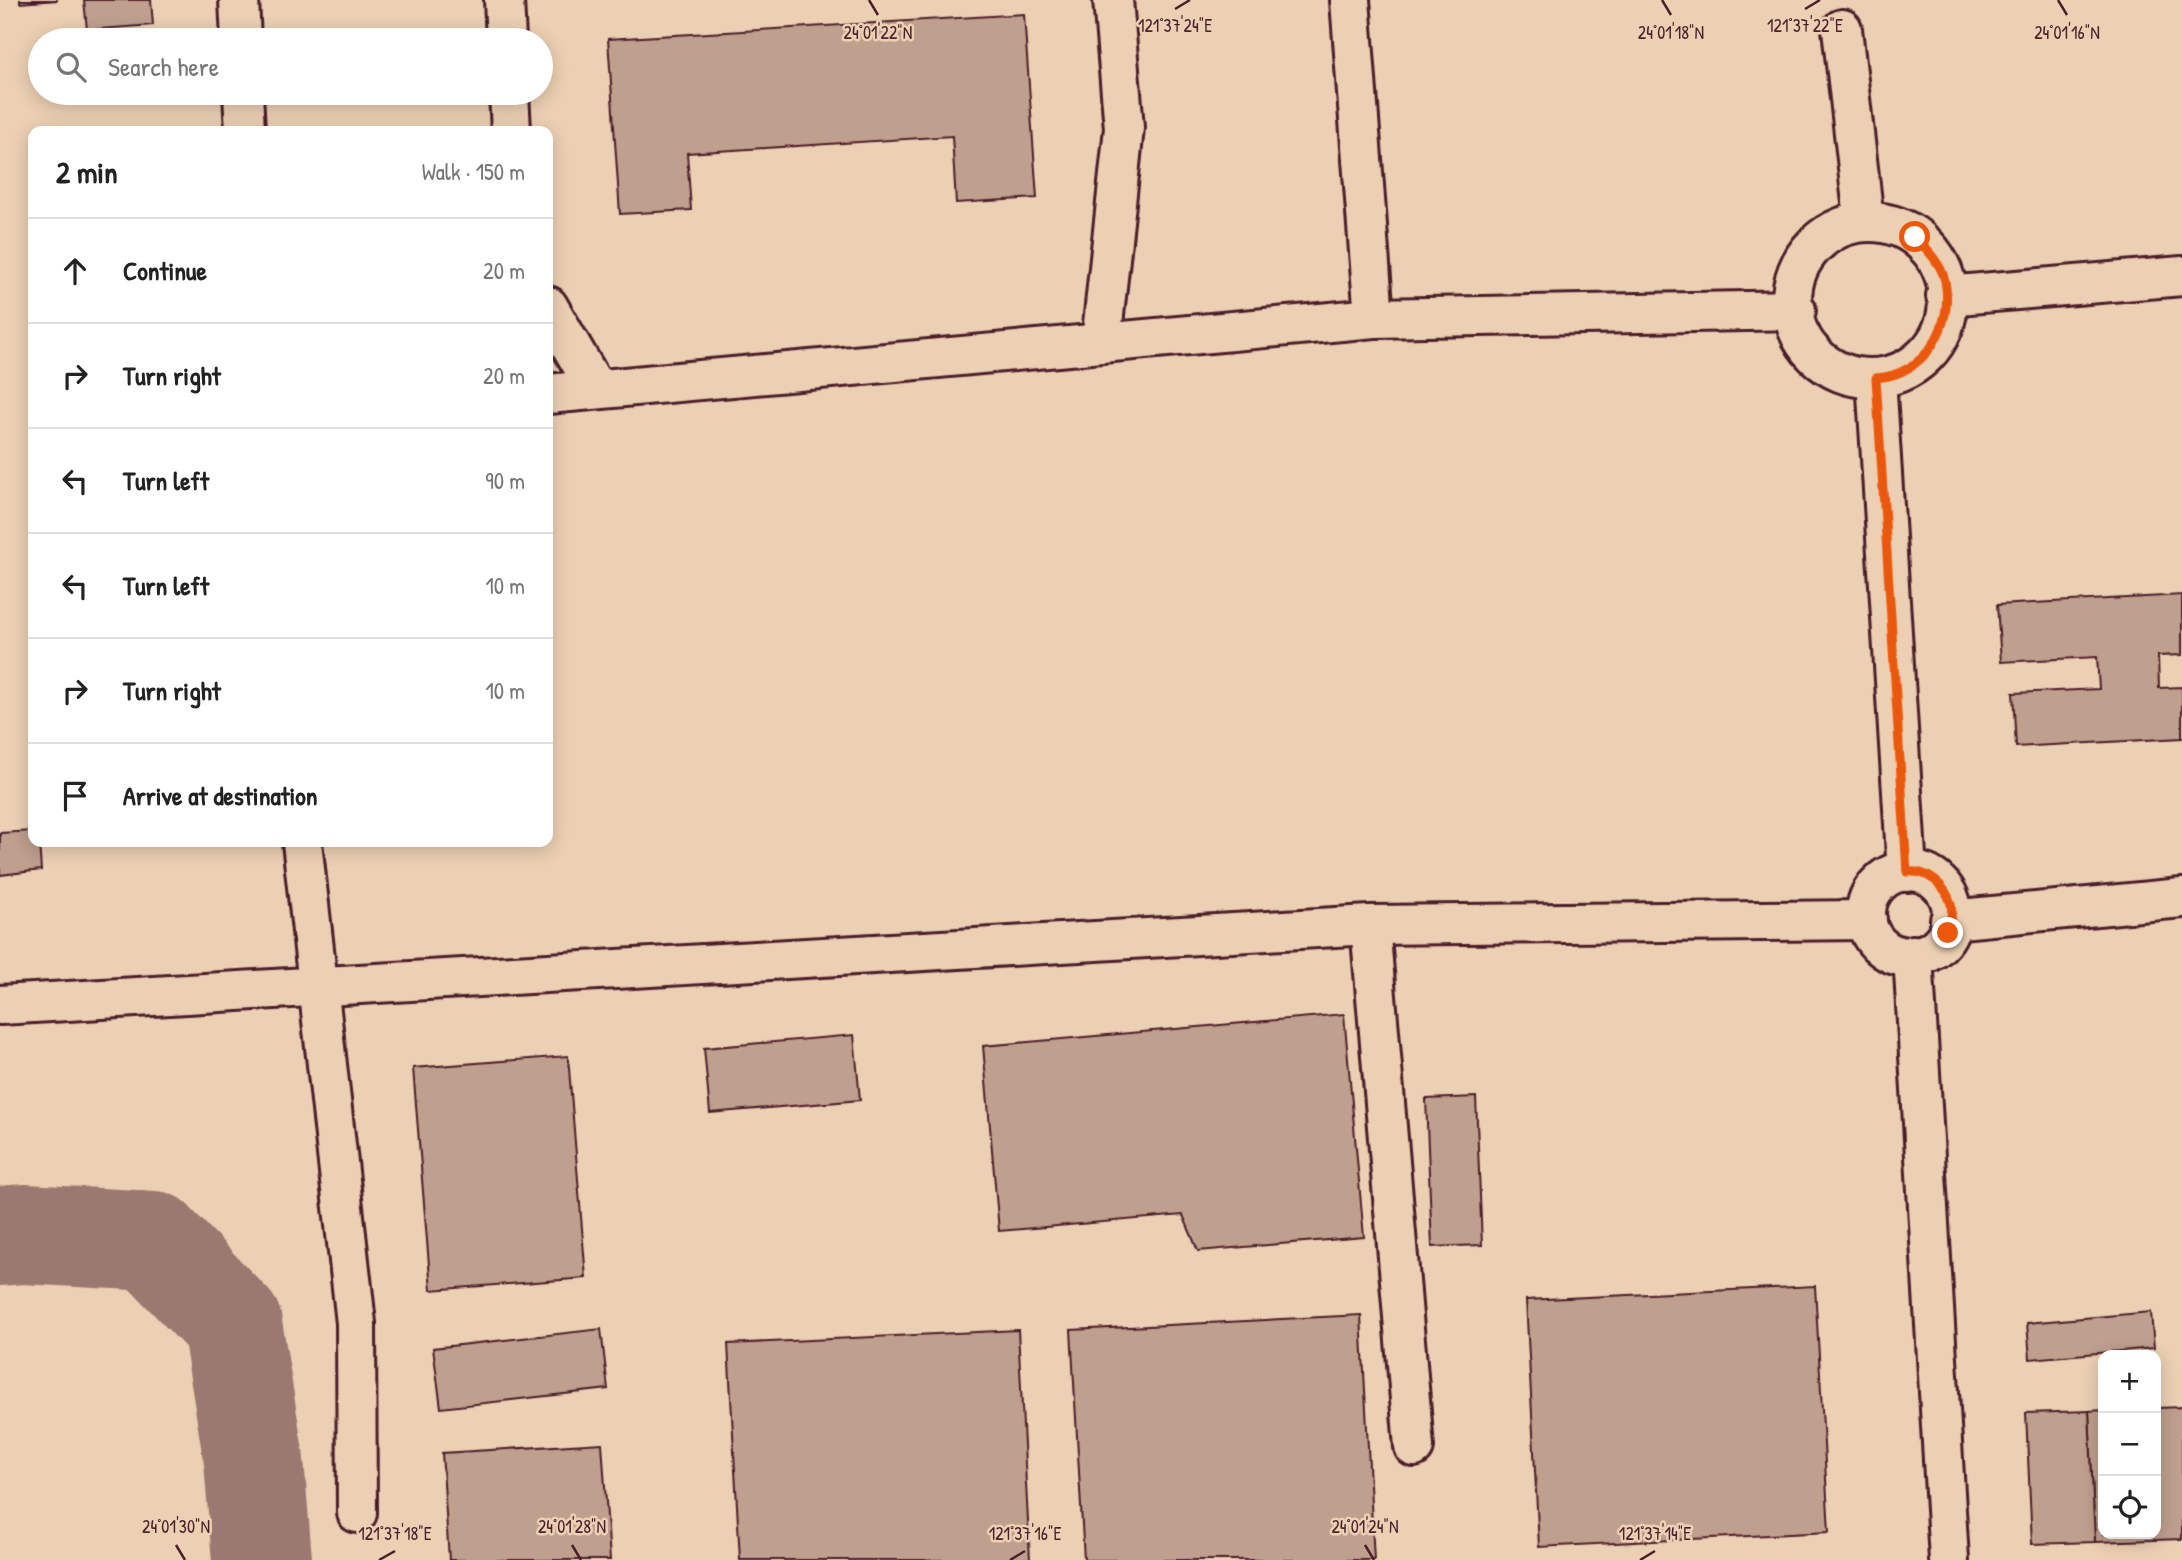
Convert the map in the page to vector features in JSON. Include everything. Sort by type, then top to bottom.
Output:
[{"type":"lane","points":[[239,0],[240,28]]},
{"type":"lane","points":[[504,0],[505,28]]},
{"type":"lane","points":[[1101,343],[1124,128],[1113,0]]},
{"type":"lane","points":[[1350,0],[1374,318]]},
{"type":"lane","points":[[1842,29],[1864,220]]},
{"type":"lane","points":[[244,105],[245,126]]},
{"type":"lane","points":[[510,105],[512,126]]},
{"type":"lane","points":[[1864,220],[1892,225],[1915,237],[1933,255],[1944,279],[1946,296],[1942,330],[1929,351],[1909,368],[1885,377],[1859,378],[1835,371],[1814,356],[1799,336],[1792,285],[1801,261],[1818,241],[1841,227],[1864,220]]},
{"type":"lane","points":[[1946,296],[2182,275]]},
{"type":"lane","points":[[553,393],[1374,318],[1796,310]]},
{"type":"lane","points":[[553,315],[596,389]]},
{"type":"lane","points":[[1876,378],[1907,872]]},
{"type":"lane","points":[[303,847],[356,1324],[357,1513]]},
{"type":"lane","points":[[1907,872],[1926,874],[1938,882],[1947,893],[1952,906],[1948,933],[1940,945],[1927,954],[1898,956],[1884,950],[1873,939],[1867,920],[1869,899],[1876,887],[1886,878],[1907,872]]},
{"type":"lane","points":[[1950,920],[2182,898]]},
{"type":"lane","points":[[0,1005],[1370,925],[1867,920]]},
{"type":"lane","points":[[1370,925],[1414,1447]]},
{"type":"lane","points":[[1913,955],[1949,1560]]},
{"type":"building","points":[[20,0],[58,0],[20,3]]},
{"type":"building","points":[[84,0],[151,0],[153,25],[87,28]]},
{"type":"building","points":[[1024,14],[1037,198],[956,203],[952,136],[687,153],[691,210],[620,214],[608,39]]},
{"type":"building","points":[[2182,595],[2182,655],[2158,656],[2159,688],[2182,687],[2182,738],[2016,747],[2013,693],[2099,689],[2097,657],[2001,662],[1997,605]]},
{"type":"building","points":[[28,831],[28,847],[39,847],[41,870],[0,875],[0,833]]},
{"type":"building","points":[[1344,1014],[1364,1237],[1198,1251],[1183,1215],[999,1231],[983,1046]]},
{"type":"building","points":[[854,1035],[860,1100],[710,1113],[704,1048]]},
{"type":"building","points":[[568,1056],[586,1278],[431,1290],[413,1068]]},
{"type":"building","points":[[1476,1097],[1482,1245],[1432,1247],[1426,1099]]},
{"type":"building","points":[[1815,1286],[1829,1532],[1539,1547],[1526,1300]]},
{"type":"building","points":[[2151,1312],[2154,1348],[2098,1350],[2098,1353],[2030,1359],[2027,1323]]},
{"type":"building","points":[[1361,1315],[1374,1560],[1084,1560],[1071,1330]]},
{"type":"building","points":[[601,1329],[608,1389],[441,1408],[433,1348]]},
{"type":"building","points":[[1018,1330],[1030,1560],[740,1560],[728,1344]]},
{"type":"building","points":[[2182,1407],[2182,1539],[2095,1542],[2089,1411],[2098,1410],[2098,1539],[2161,1539],[2161,1408]]},
{"type":"building","points":[[2089,1411],[2095,1542],[2032,1544],[2026,1413]]},
{"type":"building","points":[[602,1443],[610,1560],[449,1560],[442,1453]]},
{"type":"taxiway","points":[[0,1236],[24,1234],[153,1241],[232,1324],[254,1461],[262,1560]]},
{"type":"route","points":[[1915,237],[1933,255],[1944,279],[1947,305],[1942,330],[1929,351],[1909,368],[1876,378],[1907,872],[1926,874],[1938,882],[1947,893],[1952,906],[1948,933]]}]
